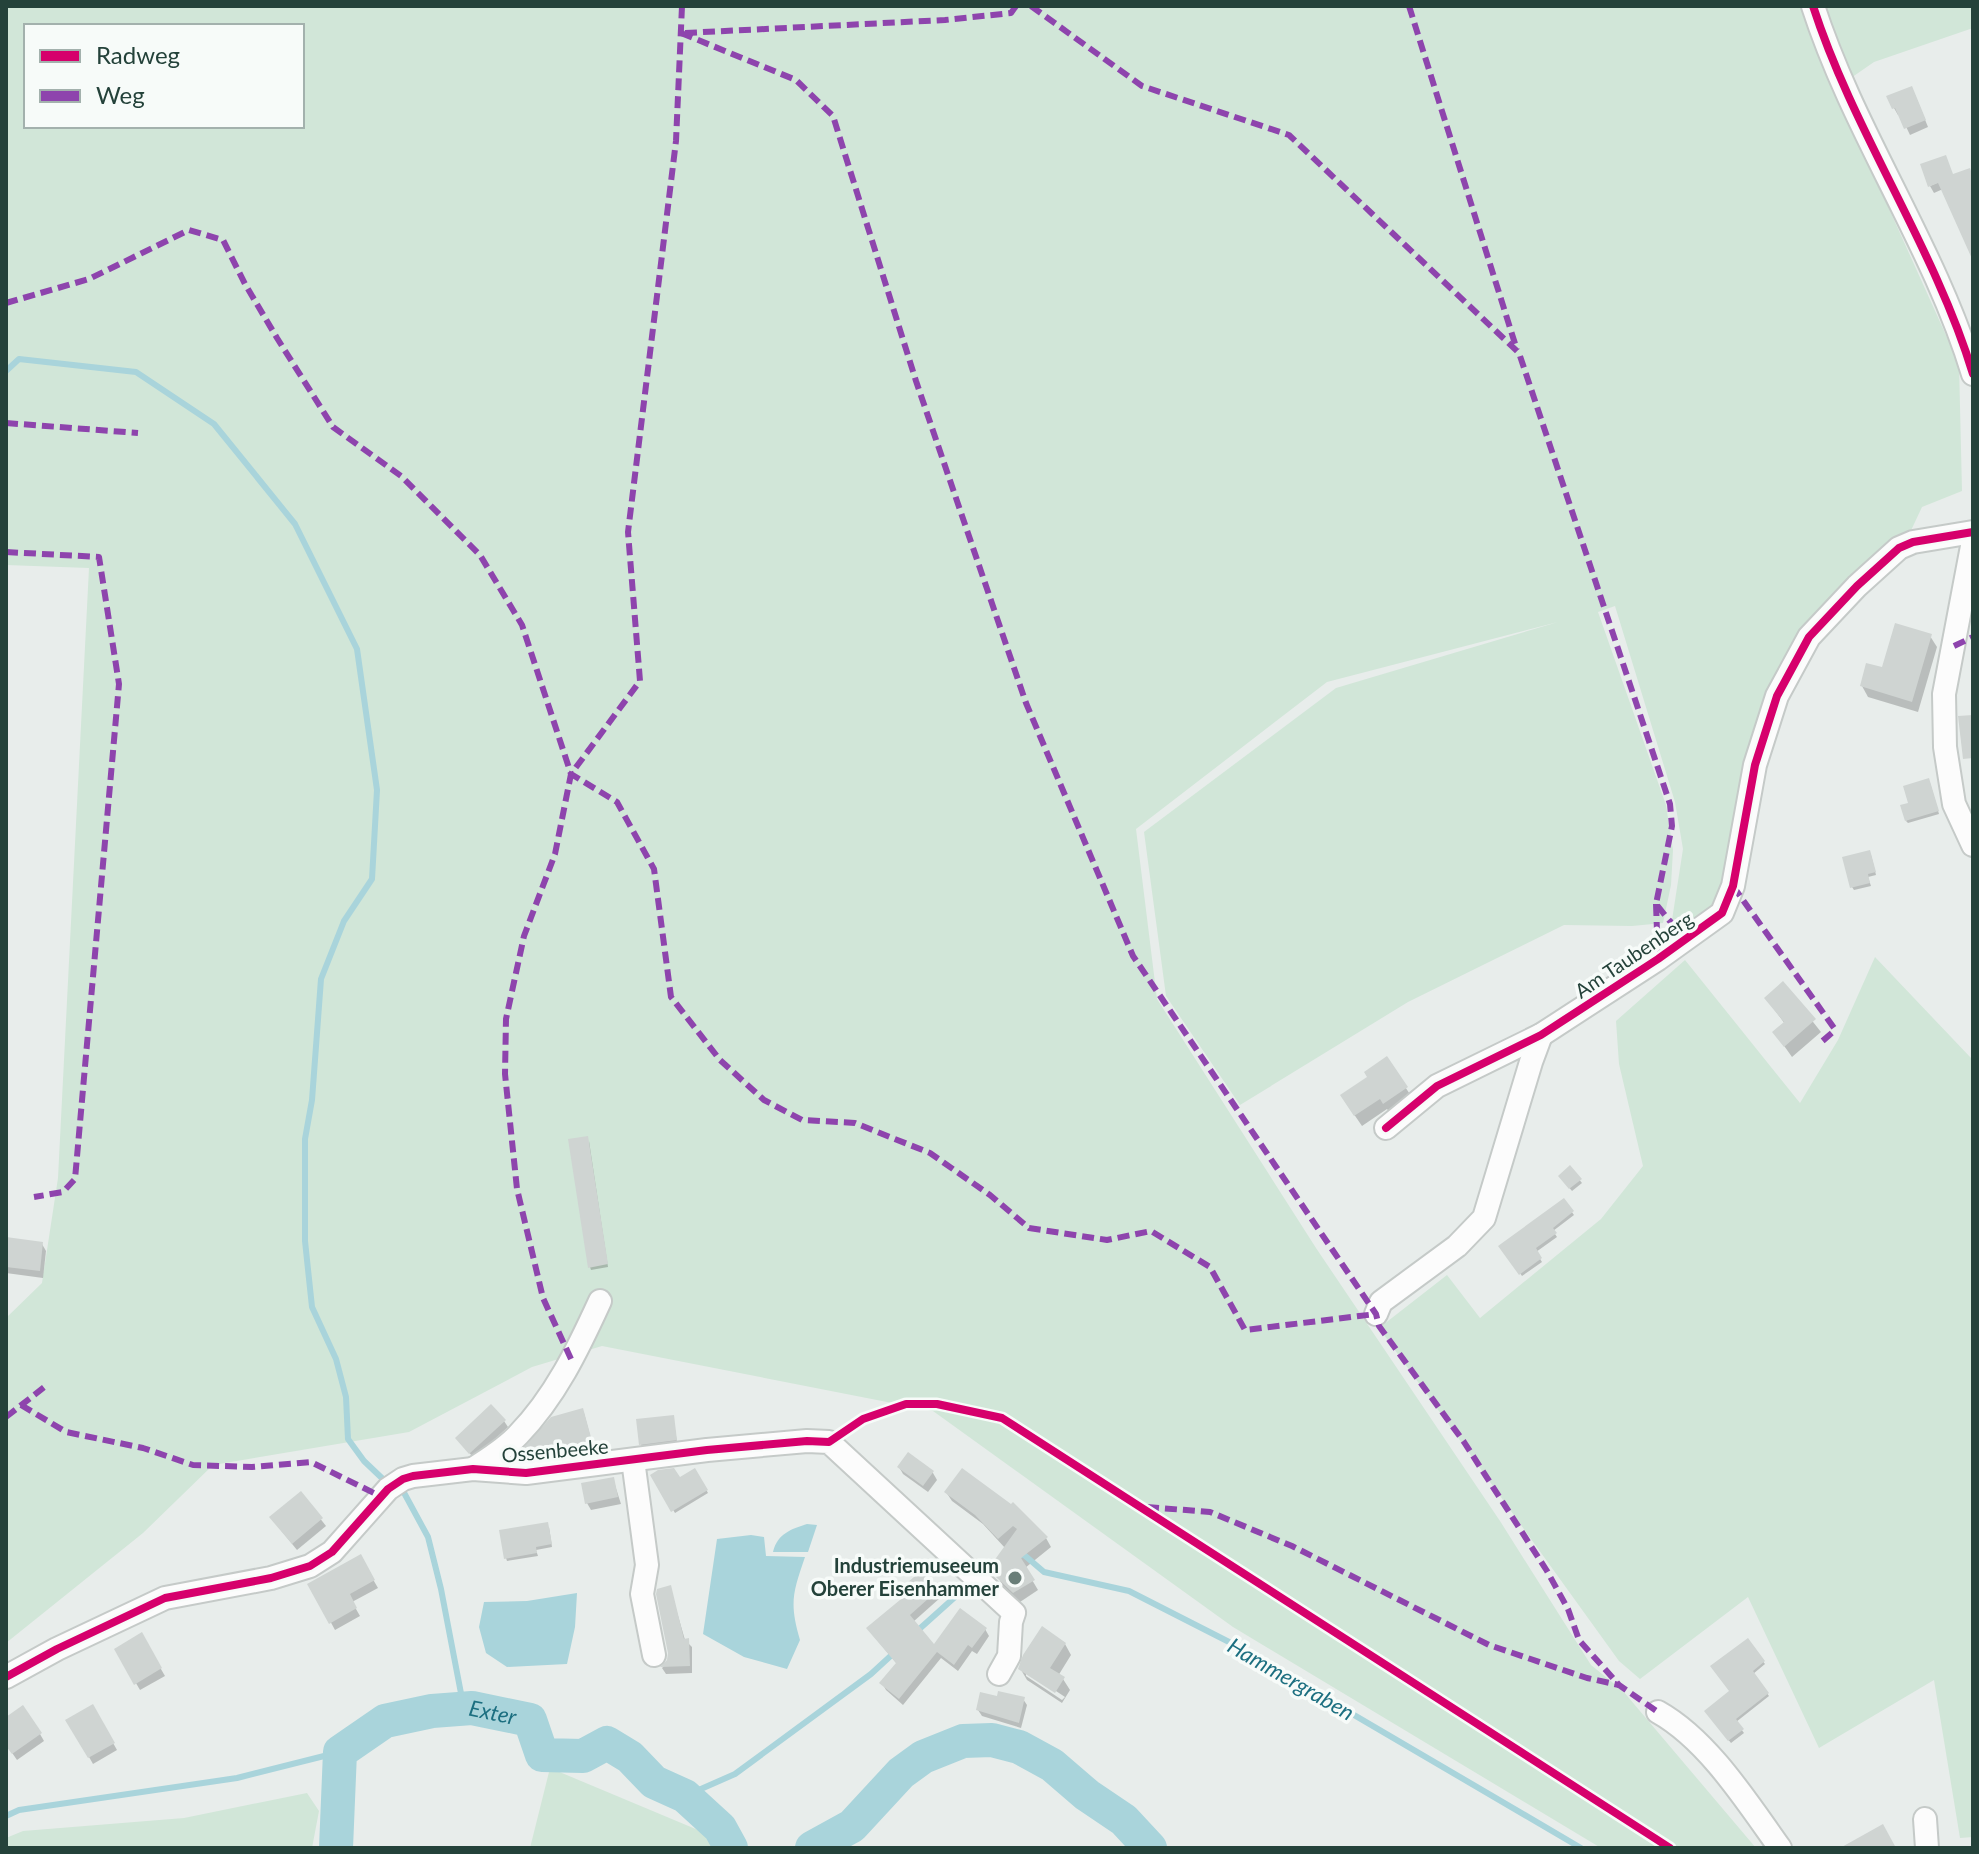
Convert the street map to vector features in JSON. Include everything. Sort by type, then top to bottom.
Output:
[{"type":"street","points":[[1813,6],[1843,84],[1943,297],[1973,374]]},
{"type":"street","name":"Am Taubenberg","points":[[1386,1128],[1437,1086],[1541,1035],[1668,953],[1722,913],[1733,886],[1755,765],[1777,696],[1809,637],[1857,586],[1899,548],[1913,542],[1973,532]]},
{"type":"street","points":[[1973,541],[1944,694],[1945,747],[1954,804],[1973,845]]},
{"type":"street","points":[[1376,1314],[1381,1302],[1457,1246],[1484,1218],[1541,1035]]},
{"type":"street","points":[[473,1469],[520,1434],[547,1400],[562,1379],[600,1301]]},
{"type":"street","name":"Ossenbeeke","points":[[6,1677],[69,1643],[165,1598],[271,1578],[310,1566],[332,1552],[388,1489],[403,1479],[427,1473],[473,1469],[526,1473],[807,1441],[829,1442],[1014,1613],[1009,1656],[999,1674]]},
{"type":"street","points":[[633,1460],[647,1565],[642,1594],[654,1655]]},
{"type":"street","points":[[1658,1712],[1685,1729],[1738,1790],[1780,1848]]},
{"type":"street","points":[[1925,1819],[1927,1848]]},
{"type":"green space","points":[[6,6],[1973,6],[1973,28],[1874,62],[1835,89],[1959,364],[1962,491],[1922,507],[1907,539],[1805,635],[1718,910],[1692,930],[1672,920],[1683,849],[1675,802],[1615,606],[1598,612],[1666,805],[1673,850],[1671,885],[1663,923],[1564,925],[1408,1002],[1240,1105],[1166,996],[1144,832],[1336,688],[1558,622],[1327,682],[1136,829],[1157,999],[1316,1248],[1500,1521],[1591,1665],[1623,1691],[1756,1848],[1601,1848],[1233,1627],[933,1411],[602,1346],[532,1367],[409,1432],[213,1465],[143,1533],[6,1643],[6,1318],[42,1283],[58,1178],[89,568],[6,565]]},
{"type":"green space","points":[[1875,957],[1971,1058],[1973,1837],[1960,1838],[1934,1680],[1819,1748],[1748,1597],[1640,1679],[1619,1661],[1379,1328],[1447,1275],[1480,1318],[1601,1219],[1643,1166],[1619,1064],[1616,1021],[1685,960],[1800,1103],[1838,1040]]},
{"type":"green space","points":[[550,1768],[741,1848],[530,1848]]},
{"type":"green space","points":[[307,1793],[319,1811],[312,1848],[6,1848],[6,1838],[23,1831],[184,1818]]},
{"type":"water","points":[[807,1524],[817,1525],[808,1552],[773,1552],[781,1537]]},
{"type":"water","points":[[751,1535],[764,1537],[766,1556],[805,1557],[794,1598],[794,1616],[800,1640],[787,1669],[744,1657],[703,1634],[717,1539]]},
{"type":"water","points":[[577,1593],[575,1627],[567,1664],[507,1667],[486,1653],[479,1627],[484,1602],[527,1601]]},
{"type":"building","points":[[1912,86],[1926,120],[1904,129],[1886,96]]},
{"type":"building","points":[[1946,155],[1953,174],[1970,168],[1973,177],[1973,261],[1938,183],[1928,187],[1920,164]]},
{"type":"building","points":[[1895,623],[1932,634],[1912,702],[1860,686],[1866,663],[1882,667]]},
{"type":"building","points":[[1973,715],[1973,758],[1963,759],[1958,716]]},
{"type":"building","points":[[1929,778],[1939,811],[1905,821],[1900,805],[1908,803],[1903,786]]},
{"type":"building","points":[[1870,850],[1876,872],[1868,874],[1870,883],[1850,888],[1842,857]]},
{"type":"building","points":[[1783,981],[1816,1019],[1784,1047],[1772,1032],[1784,1022],[1764,998]]},
{"type":"building","points":[[1387,1056],[1408,1087],[1383,1104],[1380,1099],[1354,1116],[1340,1095],[1367,1077],[1364,1072]]},
{"type":"building","points":[[588,1136],[608,1264],[588,1268],[568,1139]]},
{"type":"building","points":[[1570,1165],[1582,1179],[1569,1189],[1558,1176]]},
{"type":"building","points":[[1564,1198],[1574,1211],[1553,1228],[1557,1233],[1536,1248],[1542,1258],[1519,1275],[1498,1246]]},
{"type":"building","points":[[6,1237],[43,1242],[40,1271],[6,1267]]},
{"type":"building","points":[[491,1404],[506,1420],[469,1454],[455,1438]]},
{"type":"building","points":[[583,1408],[592,1441],[565,1448],[567,1454],[521,1459],[519,1453],[551,1417]]},
{"type":"building","points":[[674,1415],[677,1440],[639,1445],[636,1419]]},
{"type":"building","points":[[908,1452],[934,1471],[923,1486],[897,1467]]},
{"type":"building","points":[[674,1468],[680,1477],[695,1468],[708,1490],[671,1512],[650,1475],[658,1470]]},
{"type":"building","points":[[962,1468],[1011,1504],[1013,1502],[1048,1537],[1021,1558],[1035,1580],[1013,1593],[996,1577],[1000,1574],[991,1565],[1017,1529],[1013,1526],[998,1539],[975,1515],[944,1492]]},
{"type":"building","points":[[614,1477],[618,1497],[585,1504],[581,1483]]},
{"type":"building","points":[[301,1491],[323,1518],[292,1544],[269,1517]]},
{"type":"building","points":[[548,1522],[552,1544],[536,1547],[537,1553],[504,1559],[499,1530]]},
{"type":"building","points":[[361,1554],[375,1580],[350,1594],[357,1608],[329,1624],[307,1584]]},
{"type":"building","points":[[921,1571],[938,1590],[910,1615],[934,1644],[960,1608],[987,1628],[972,1648],[968,1645],[954,1665],[937,1652],[899,1699],[879,1683],[896,1663],[866,1628],[906,1595],[900,1589]]},
{"type":"building","points":[[671,1585],[684,1639],[689,1638],[690,1666],[660,1667],[667,1660],[668,1653],[656,1594],[657,1589]]},
{"type":"building","points":[[1042,1626],[1066,1643],[1050,1668],[1065,1677],[1055,1693],[1018,1669],[1023,1655]]},
{"type":"building","points":[[142,1632],[162,1668],[134,1685],[114,1649]]},
{"type":"building","points":[[1748,1638],[1765,1661],[1753,1671],[1769,1693],[1736,1719],[1744,1729],[1728,1741],[1704,1711],[1729,1691],[1710,1666]]},
{"type":"building","points":[[998,1691],[1025,1697],[1019,1723],[976,1710],[980,1692],[997,1696]]},
{"type":"building","points":[[93,1704],[115,1743],[88,1758],[65,1720]]},
{"type":"building","points":[[23,1705],[42,1733],[12,1754],[6,1746],[6,1717]]},
{"type":"building","points":[[1883,1824],[1896,1848],[1840,1848]]},
{"type":"waterway","points":[[6,371],[19,359],[136,372],[214,424],[295,524],[357,649],[377,790],[372,879],[344,921],[321,979],[312,1100],[305,1139],[305,1241],[312,1307],[336,1359],[346,1397],[348,1439],[364,1461],[385,1481]]},
{"type":"waterway","points":[[402,1489],[428,1537],[464,1709]]},
{"type":"waterway","name":"Hammergraben","points":[[1018,1557],[1023,1554],[1044,1572],[1129,1591],[1233,1644],[1581,1848]]},
{"type":"waterway","name":"Hammergraben","points":[[916,1632],[955,1597]]},
{"type":"waterway","name":"Hammergraben","points":[[685,1796],[735,1774],[871,1674],[896,1651]]},
{"type":"waterway","name":"Exter","points":[[336,1848],[340,1752],[385,1721],[432,1711],[472,1708],[530,1720],[542,1755],[583,1756],[607,1743],[630,1757],[654,1782],[685,1796],[720,1828],[731,1848]]},
{"type":"waterway","name":"Exter","points":[[812,1848],[852,1826],[901,1773],[923,1757],[963,1741],[992,1740],[1019,1747],[1052,1765],[1087,1795],[1124,1820],[1150,1848]]},
{"type":"waterway","points":[[6,1816],[19,1810],[237,1778],[340,1752]]},
{"type":"marked path","points":[[571,1359],[543,1298],[517,1189],[505,1074],[506,1019],[524,936],[555,854],[571,774],[640,681],[628,532],[676,141],[682,6]]},
{"type":"marked path","points":[[685,33],[945,20],[1011,13],[1016,6]]},
{"type":"marked path","points":[[1031,6],[1142,86],[1289,135],[1519,353],[1670,804],[1672,826],[1656,904],[1677,927],[1694,932]]},
{"type":"marked path","points":[[1409,6],[1517,350]]},
{"type":"marked path","points":[[681,33],[796,80],[833,116],[916,381],[1026,703],[1133,956],[1376,1314],[1379,1326],[1464,1442],[1547,1571],[1568,1609],[1579,1640],[1619,1685],[1658,1712]]},
{"type":"marked path","points":[[6,303],[89,279],[189,230],[223,240],[245,284],[333,427],[401,476],[480,555],[522,625],[571,774],[617,802],[654,869],[671,997],[720,1060],[764,1100],[802,1120],[855,1123],[930,1153],[990,1195],[1029,1228],[1107,1240],[1151,1231],[1210,1267],[1245,1330],[1376,1314]]},
{"type":"marked path","points":[[6,423],[138,433]]},
{"type":"marked path","points":[[6,552],[99,557],[119,684],[75,1179],[63,1192],[34,1197]]},
{"type":"marked path","points":[[1954,646],[1973,637]]},
{"type":"marked path","points":[[1733,886],[1834,1028],[1819,1044]]},
{"type":"marked path","points":[[1656,904],[1658,959]]},
{"type":"marked path","points":[[6,1417],[47,1385]]},
{"type":"marked path","points":[[21,1405],[66,1432],[143,1448],[193,1465],[252,1467],[311,1462],[382,1497]]},
{"type":"marked path","points":[[1147,1507],[1210,1512],[1292,1546],[1489,1645],[1587,1678],[1619,1685]]},
{"type":"cycle path","points":[[1813,6],[1850,99],[1938,281],[1973,374]]},
{"type":"cycle path","points":[[1386,1128],[1437,1086],[1541,1035],[1722,913],[1733,886],[1755,765],[1777,696],[1809,637],[1857,586],[1899,548],[1913,542],[1973,532]]},
{"type":"cycle path","points":[[6,1677],[165,1598],[271,1578],[310,1566],[332,1552],[388,1489],[413,1476],[473,1469],[526,1473],[707,1450],[807,1441],[829,1442],[863,1419],[906,1404],[937,1404],[1002,1418],[1670,1848]]},
{"type":"place","name":"Industriemuseeum Oberer Eisenhammer","points":[[1015,1578]]}]
